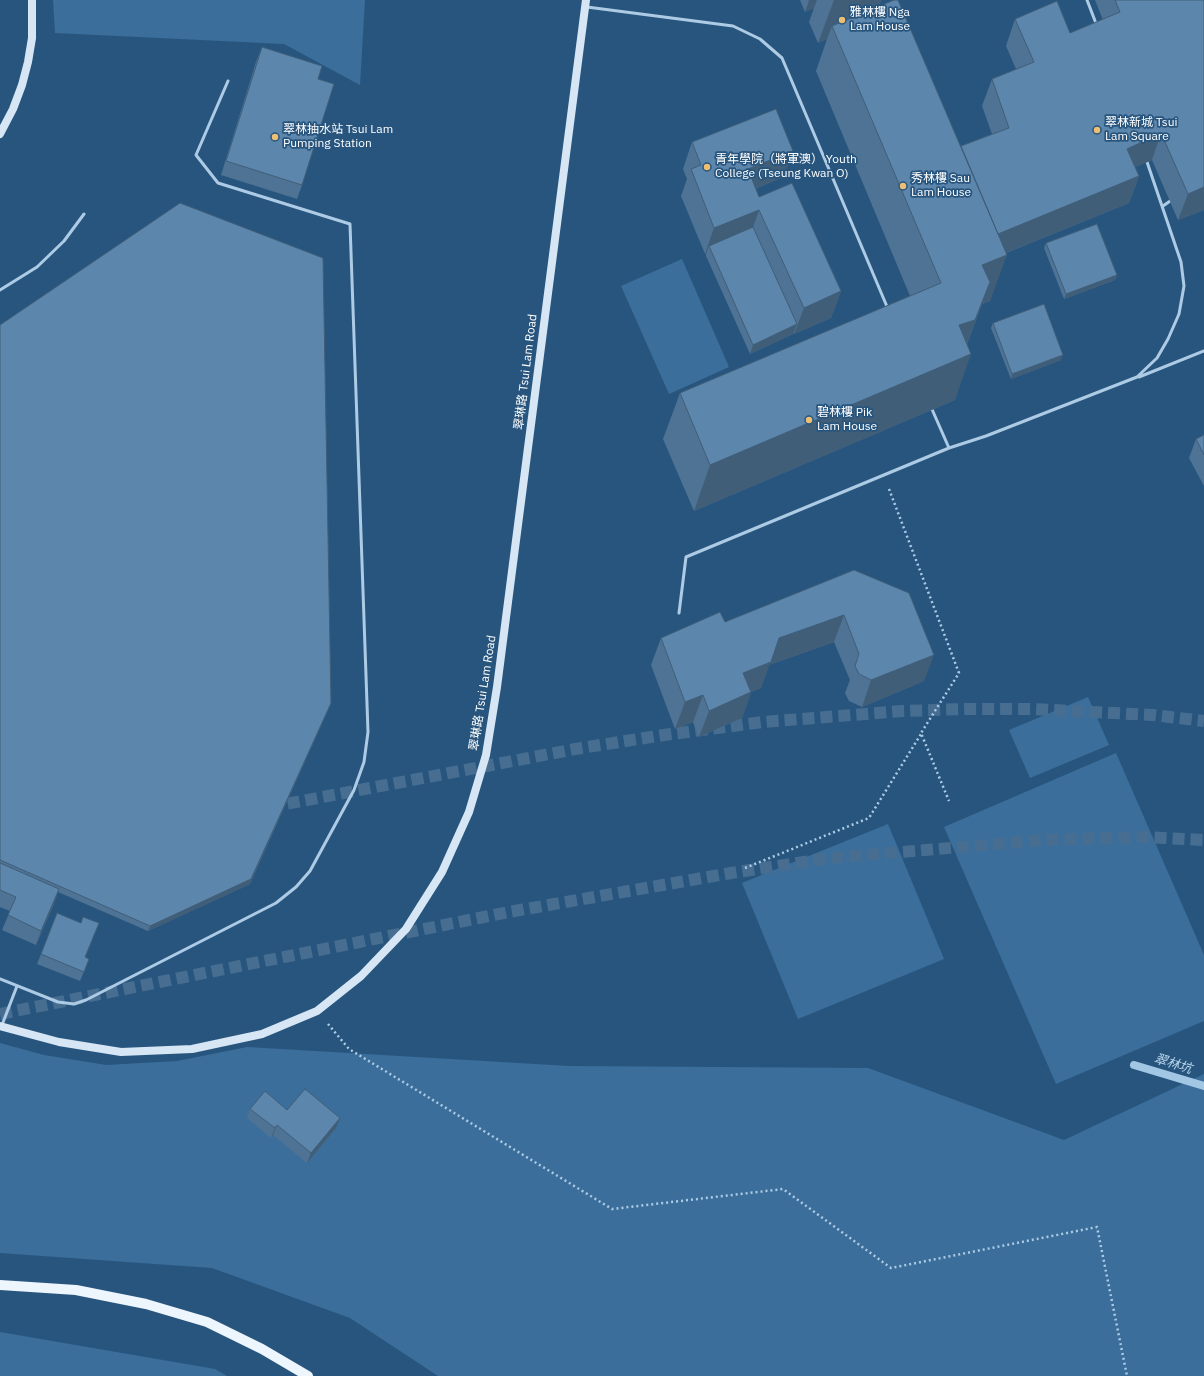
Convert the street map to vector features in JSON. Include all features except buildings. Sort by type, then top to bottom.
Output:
[{"type":"main road","points":[[0,1285],[76,1290],[146,1304],[207,1322],[262,1349],[308,1376]]},
{"type":"street","points":[[0,134],[13,109],[22,85],[28,62],[32,38],[32,0]]},
{"type":"street","name":"翠琳路 Tsui Lam Road","points":[[1,1026],[59,1042],[121,1052],[192,1049],[262,1034],[317,1011],[361,976],[406,929],[442,872],[469,812],[486,755],[500,663],[585,3]]},
{"type":"lane","points":[[1087,0],[1098,28]]},
{"type":"lane","points":[[585,3],[733,26],[760,39],[782,58],[890,312]]},
{"type":"lane","points":[[0,979],[58,1002],[74,1004],[86,1000],[276,903],[296,887],[310,871],[354,790],[364,762],[368,732],[350,224],[218,183],[196,155],[228,81]]},
{"type":"lane","points":[[1137,377],[1157,358],[1168,339],[1179,314],[1184,286],[1181,262],[1144,153]]},
{"type":"lane","points":[[1163,206],[1174,198]]},
{"type":"lane","points":[[0,290],[37,267],[64,241],[84,214]]},
{"type":"lane","points":[[679,613],[686,557],[949,448],[986,436],[1204,351]]},
{"type":"lane","points":[[930,405],[949,448]]},
{"type":"lane","points":[[1,1026],[17,986]]},
{"type":"path","points":[[745,868],[869,818],[959,673],[884,475]]},
{"type":"path","points":[[921,733],[949,801]]},
{"type":"path","points":[[317,1011],[350,1049],[612,1209],[783,1189],[891,1268],[1097,1227],[1127,1376]]},
{"type":"shaded area","points":[[53,0],[365,0],[360,85],[284,44],[55,33]]},
{"type":"shaded area","points":[[682,259],[729,367],[669,394],[621,286]]},
{"type":"shaded area","points":[[1088,697],[1109,745],[1030,778],[1009,730]]},
{"type":"shaded area","points":[[1116,753],[1204,955],[1204,1021],[1056,1084],[944,827]]},
{"type":"shaded area","points":[[888,824],[944,959],[798,1019],[742,883]]},
{"type":"shaded area","points":[[0,1043],[44,1055],[106,1065],[177,1061],[247,1047],[569,1066],[868,1068],[1064,1140],[1204,1074],[1204,1376],[438,1376],[350,1318],[212,1268],[0,1253]]},
{"type":"shaded area","points":[[0,1332],[215,1369],[227,1376],[0,1376]]},
{"type":"waterway","name":"翠林坑","points":[[1134,1065],[1204,1086]]},
{"type":"tunnel","points":[[270,807],[581,748],[763,722],[903,711],[965,709],[1032,709],[1153,715],[1204,721]]},
{"type":"tunnel","points":[[0,1014],[509,912],[731,873],[830,858],[1045,840],[1144,837],[1204,840]]},
{"type":"place","name":"雅林樓 Nga Lam House","points":[[842,20]]},
{"type":"place","name":"翠林新城 Tsui Lam Square","points":[[1097,130]]},
{"type":"place","name":"翠林抽水站 Tsui Lam Pumping Station","points":[[275,137]]},
{"type":"place","name":"青年學院（將軍澳） Youth College (Tseung Kwan O)","points":[[707,167]]},
{"type":"place","name":"秀林樓 Sau Lam House","points":[[903,186]]},
{"type":"place","name":"碧林樓 Pik Lam House","points":[[809,420]]}]
